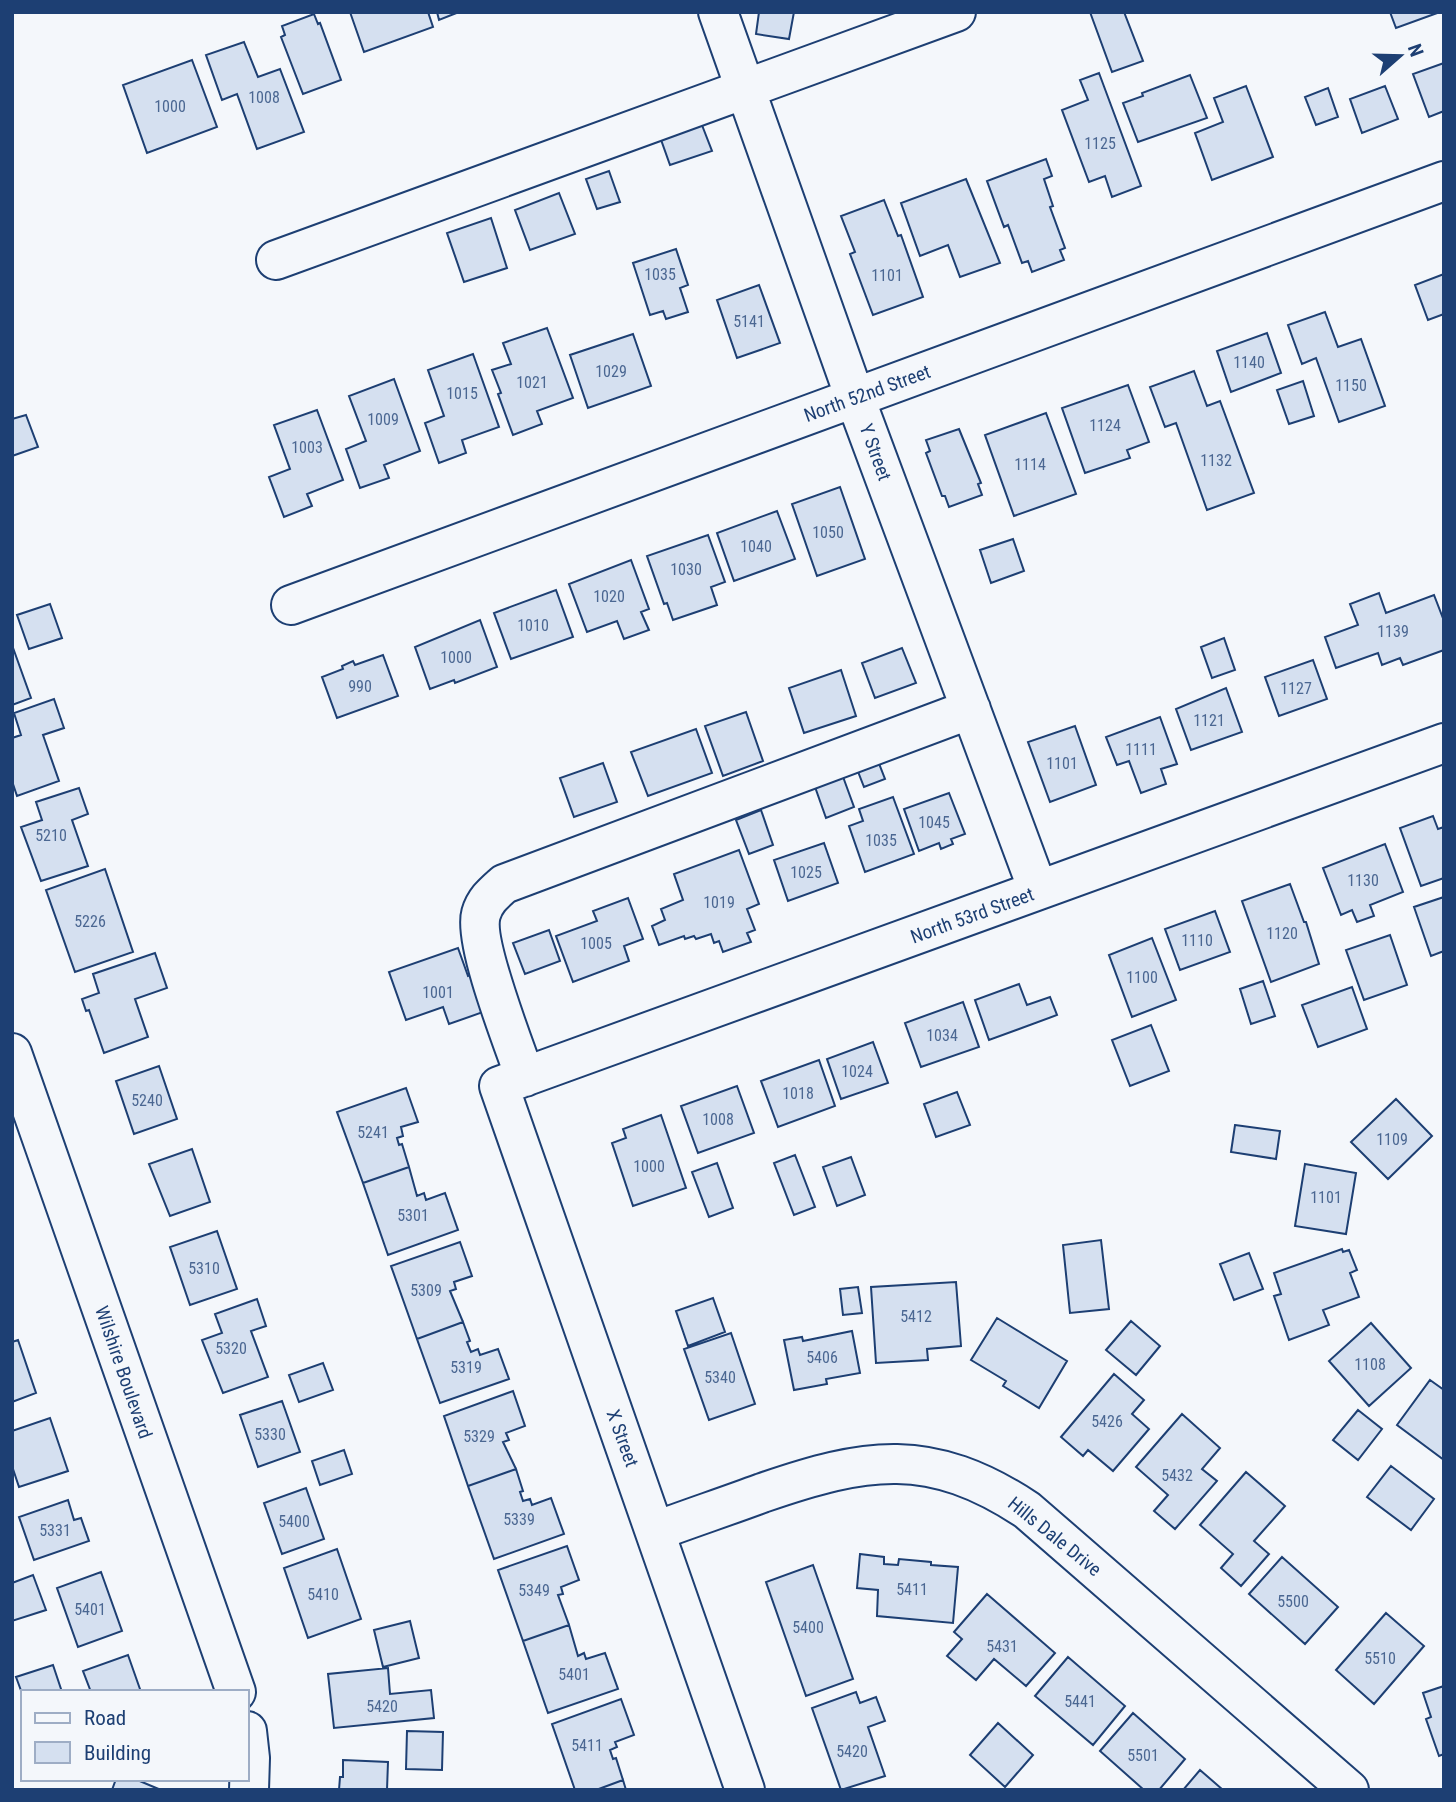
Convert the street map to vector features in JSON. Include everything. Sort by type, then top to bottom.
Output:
[{"type":"street","name":"Y Street","points":[[718,12],[855,398],[1038,891]]},
{"type":"street","points":[[276,260],[956,12]]},
{"type":"street","name":"North 52nd Street","points":[[291,605],[1444,181]]},
{"type":"street","name":"X Street","points":[[745,1790],[656,1531],[512,1082],[484,954],[480,916],[489,897],[504,884],[971,709]]},
{"type":"street","name":"North 53rd Street","points":[[512,1082],[1444,743]]},
{"type":"street","name":"Wilshire Boulevard","points":[[12,1052],[235,1690]]},
{"type":"street","name":"Hills Dale Drive","points":[[656,1531],[818,1474],[861,1465],[911,1464],[954,1473],[1003,1494],[1027,1510],[1349,1790]]},
{"type":"street","points":[[248,1740],[250,1790]]},
{"type":"building","points":[[350,12],[428,12],[433,27],[364,52]]},
{"type":"building","points":[[437,12],[459,12],[439,20]]},
{"type":"building","points":[[759,12],[794,12],[789,39],[756,34]]},
{"type":"building","points":[[1090,12],[1124,12],[1143,61],[1112,72]]},
{"type":"building","points":[[1390,12],[1440,12],[1396,28]]},
{"type":"building","points":[[314,14],[318,24],[320,23],[341,80],[303,94],[281,37],[285,35],[282,26]]},
{"type":"building","points":[[244,42],[258,77],[280,69],[304,132],[257,149],[237,94],[222,100],[206,55]]},
{"type":"building","points":[[192,60],[217,127],[147,153],[123,85]]},
{"type":"building","points":[[1444,63],[1444,111],[1429,117],[1413,74]]},
{"type":"building","points":[[1099,73],[1141,186],[1112,197],[1105,176],[1089,182],[1062,110],[1088,100],[1080,80]]},
{"type":"building","points":[[1190,75],[1207,118],[1138,142],[1123,103]]},
{"type":"building","points":[[1246,86],[1273,157],[1212,180],[1195,133],[1223,122],[1214,98]]},
{"type":"building","points":[[1385,86],[1398,119],[1362,133],[1350,99]]},
{"type":"building","points":[[1328,88],[1338,117],[1316,125],[1305,97]]},
{"type":"building","points":[[700,120],[712,151],[670,165],[659,134]]},
{"type":"building","points":[[1046,159],[1052,176],[1044,179],[1053,206],[1050,207],[1065,248],[1060,250],[1064,260],[1032,272],[1028,261],[1022,263],[1008,225],[1004,227],[987,181]]},
{"type":"building","points":[[609,171],[620,202],[597,209],[586,179]]},
{"type":"building","points":[[966,179],[1000,263],[960,277],[948,245],[920,256],[901,203]]},
{"type":"building","points":[[559,193],[575,234],[530,250],[515,210]]},
{"type":"building","points":[[884,200],[898,236],[901,235],[923,297],[873,315],[850,254],[855,252],[841,216]]},
{"type":"building","points":[[491,218],[507,268],[464,282],[447,233]]},
{"type":"building","points":[[676,249],[688,285],[680,288],[688,312],[666,319],[663,311],[650,315],[633,263]]},
{"type":"building","points":[[1444,274],[1444,314],[1428,320],[1415,285]]},
{"type":"building","points":[[759,285],[780,343],[737,358],[717,300]]},
{"type":"building","points":[[1325,312],[1338,347],[1361,339],[1385,406],[1339,422],[1316,358],[1302,364],[1288,325]]},
{"type":"building","points":[[547,328],[573,398],[537,411],[542,424],[513,435],[492,370],[511,364],[503,343]]},
{"type":"building","points":[[1267,333],[1281,373],[1231,392],[1217,351]]},
{"type":"building","points":[[633,334],[651,386],[588,408],[570,355]]},
{"type":"building","points":[[473,354],[499,427],[462,440],[466,453],[439,463],[425,423],[444,416],[428,370]]},
{"type":"building","points":[[1194,371],[1207,406],[1220,401],[1254,493],[1207,510],[1176,423],[1165,427],[1150,387]]},
{"type":"building","points":[[394,379],[420,451],[384,465],[389,478],[360,488],[346,449],[366,441],[349,396]]},
{"type":"building","points":[[1303,381],[1314,416],[1289,424],[1277,390]]},
{"type":"building","points":[[1128,385],[1149,442],[1127,450],[1130,458],[1085,473],[1062,408]]},
{"type":"building","points":[[317,410],[343,480],[307,494],[312,506],[284,517],[269,477],[290,469],[274,425]]},
{"type":"building","points":[[1046,413],[1076,494],[1014,516],[985,435]]},
{"type":"building","points":[[26,415],[38,447],[12,456],[12,419]]},
{"type":"building","points":[[959,429],[981,483],[978,484],[982,495],[949,507],[945,496],[942,496],[926,453],[930,451],[926,440]]},
{"type":"building","points":[[840,487],[865,559],[817,576],[792,504]]},
{"type":"building","points":[[777,511],[795,559],[734,581],[717,533]]},
{"type":"building","points":[[708,535],[725,582],[711,587],[717,605],[673,620],[667,603],[664,604],[647,556]]},
{"type":"building","points":[[1013,539],[1024,571],[991,583],[980,550]]},
{"type":"building","points":[[631,560],[649,609],[641,612],[649,630],[624,639],[617,621],[587,632],[569,584]]},
{"type":"building","points":[[556,590],[573,637],[511,659],[494,613]]},
{"type":"building","points":[[1379,593],[1386,613],[1434,595],[1444,621],[1444,650],[1403,665],[1400,658],[1382,665],[1378,653],[1336,668],[1325,637],[1358,625],[1350,604]]},
{"type":"building","points":[[50,604],[62,638],[29,649],[17,615]]},
{"type":"building","points":[[480,620],[497,667],[430,689],[415,647]]},
{"type":"building","points":[[1224,638],[1235,670],[1212,678],[1201,647]]},
{"type":"building","points":[[12,645],[31,698],[12,705]]},
{"type":"building","points":[[902,648],[916,683],[875,698],[862,663]]},
{"type":"building","points":[[383,655],[398,696],[337,718],[322,677],[343,669],[342,666],[353,661],[355,665]]},
{"type":"building","points":[[1313,660],[1327,699],[1279,716],[1265,677]]},
{"type":"building","points":[[841,670],[856,716],[804,733],[789,688]]},
{"type":"building","points":[[1226,688],[1242,732],[1191,750],[1176,709]]},
{"type":"building","points":[[54,699],[64,728],[43,735],[59,781],[17,796],[12,781],[12,738],[21,735],[14,713]]},
{"type":"building","points":[[746,712],[763,761],[723,776],[705,726]]},
{"type":"building","points":[[1160,717],[1177,764],[1161,769],[1166,784],[1141,793],[1129,761],[1117,765],[1106,737]]},
{"type":"building","points":[[1075,726],[1096,785],[1050,802],[1028,742]]},
{"type":"building","points":[[696,729],[712,773],[648,796],[631,752]]},
{"type":"building","points":[[878,761],[885,779],[864,787],[857,769]]},
{"type":"building","points":[[603,763],[617,802],[574,817],[560,778]]},
{"type":"building","points":[[842,774],[854,807],[826,818],[814,784]]},
{"type":"building","points":[[79,788],[88,814],[72,820],[88,866],[41,881],[21,827],[42,820],[36,802]]},
{"type":"building","points":[[949,793],[965,834],[951,839],[953,844],[941,849],[939,843],[919,851],[904,809]]},
{"type":"building","points":[[893,797],[914,854],[865,872],[849,826],[863,821],[859,809]]},
{"type":"building","points":[[761,810],[773,845],[749,854],[736,820]]},
{"type":"building","points":[[1433,816],[1438,829],[1444,827],[1444,878],[1421,886],[1400,828]]},
{"type":"building","points":[[824,843],[838,883],[788,901],[774,860]]},
{"type":"building","points":[[1385,844],[1403,892],[1370,905],[1374,916],[1357,922],[1352,910],[1341,915],[1323,868]]},
{"type":"building","points":[[739,850],[759,904],[747,909],[755,930],[747,933],[751,942],[723,952],[719,941],[714,943],[711,934],[696,939],[694,936],[685,939],[684,936],[659,945],[652,926],[665,920],[661,909],[683,900],[674,874]]},
{"type":"building","points":[[105,869],[133,952],[75,972],[46,890]]},
{"type":"building","points":[[1290,884],[1319,964],[1271,982],[1242,901]]},
{"type":"building","points":[[1444,897],[1444,951],[1431,956],[1414,907]]},
{"type":"building","points":[[628,898],[643,939],[624,946],[629,961],[573,982],[556,936],[597,921],[593,911]]},
{"type":"building","points":[[1215,911],[1230,952],[1180,970],[1165,929]]},
{"type":"building","points":[[549,930],[560,961],[525,974],[513,943]]},
{"type":"building","points":[[1390,935],[1407,985],[1364,1000],[1346,950]]},
{"type":"building","points":[[1152,938],[1176,1000],[1132,1017],[1109,955]]},
{"type":"building","points":[[458,948],[468,976],[473,974],[486,1011],[449,1024],[443,1007],[406,1020],[389,972]]},
{"type":"building","points":[[155,953],[167,988],[135,999],[148,1037],[104,1053],[89,1010],[86,1011],[82,999],[99,993],[93,974]]},
{"type":"building","points":[[1263,981],[1275,1016],[1251,1024],[1240,989]]},
{"type":"building","points":[[1019,984],[1027,1005],[1050,997],[1057,1015],[989,1040],[975,1000]]},
{"type":"building","points":[[1352,987],[1367,1029],[1318,1047],[1302,1005]]},
{"type":"building","points":[[963,1002],[979,1047],[921,1067],[905,1023]]},
{"type":"building","points":[[1151,1025],[1169,1071],[1130,1086],[1112,1040]]},
{"type":"building","points":[[873,1042],[888,1083],[841,1099],[827,1059]]},
{"type":"building","points":[[819,1060],[835,1106],[778,1127],[761,1081]]},
{"type":"building","points":[[159,1066],[177,1119],[134,1134],[116,1081]]},
{"type":"building","points":[[737,1086],[754,1133],[698,1153],[681,1106]]},
{"type":"building","points":[[406,1088],[418,1122],[401,1127],[403,1136],[397,1138],[399,1145],[402,1144],[409,1167],[363,1183],[337,1112]]},
{"type":"building","points":[[957,1092],[970,1125],[936,1137],[924,1104]]},
{"type":"building","points":[[1396,1099],[1432,1136],[1388,1179],[1351,1142]]},
{"type":"building","points":[[661,1115],[686,1188],[633,1206],[612,1143],[626,1138],[623,1129]]},
{"type":"building","points":[[1235,1125],[1280,1131],[1276,1159],[1231,1152]]},
{"type":"building","points":[[192,1149],[210,1202],[170,1216],[149,1164]]},
{"type":"building","points":[[795,1155],[815,1207],[794,1215],[774,1163]]},
{"type":"building","points":[[851,1157],[865,1195],[837,1206],[823,1167]]},
{"type":"building","points":[[717,1163],[733,1208],[709,1217],[692,1172]]},
{"type":"building","points":[[1305,1164],[1356,1173],[1346,1234],[1295,1226]]},
{"type":"building","points":[[409,1167],[417,1196],[424,1193],[426,1200],[445,1193],[458,1230],[388,1255],[363,1183]]},
{"type":"building","points":[[217,1231],[237,1289],[190,1305],[170,1247]]},
{"type":"building","points":[[1101,1240],[1109,1309],[1070,1313],[1063,1245]]},
{"type":"building","points":[[460,1242],[472,1276],[454,1282],[456,1289],[450,1291],[463,1322],[417,1339],[391,1266]]},
{"type":"building","points":[[1342,1249],[1343,1252],[1349,1250],[1357,1270],[1350,1273],[1359,1297],[1323,1310],[1329,1325],[1289,1340],[1274,1296],[1281,1294],[1274,1273]]},
{"type":"building","points":[[1249,1253],[1263,1289],[1234,1300],[1220,1264]]},
{"type":"building","points":[[956,1282],[961,1346],[927,1349],[928,1360],[876,1363],[871,1287]]},
{"type":"building","points":[[858,1287],[862,1313],[843,1315],[840,1289]]},
{"type":"building","points":[[713,1298],[725,1332],[688,1346],[676,1311]]},
{"type":"building","points":[[257,1299],[266,1326],[251,1331],[268,1377],[223,1393],[202,1340],[222,1333],[215,1314]]},
{"type":"building","points":[[997,1318],[1067,1361],[1039,1408],[1003,1386],[1006,1381],[971,1360]]},
{"type":"building","points":[[1131,1321],[1160,1346],[1136,1375],[1106,1350]]},
{"type":"building","points":[[463,1322],[471,1352],[478,1349],[480,1355],[498,1349],[509,1379],[440,1403],[417,1339]]},
{"type":"building","points":[[1371,1323],[1411,1368],[1369,1406],[1329,1361]]},
{"type":"building","points":[[852,1331],[860,1373],[826,1379],[827,1384],[794,1390],[784,1340],[802,1337],[803,1341]]},
{"type":"building","points":[[731,1333],[755,1404],[709,1420],[684,1349]]},
{"type":"building","points":[[18,1340],[36,1393],[12,1402],[12,1342]]},
{"type":"building","points":[[323,1363],[333,1390],[299,1402],[289,1375]]},
{"type":"building","points":[[1114,1374],[1144,1400],[1132,1414],[1149,1429],[1113,1471],[1088,1450],[1083,1456],[1061,1437]]},
{"type":"building","points":[[1430,1380],[1444,1390],[1444,1460],[1397,1425]]},
{"type":"building","points":[[513,1391],[525,1426],[506,1433],[509,1440],[503,1442],[516,1469],[468,1486],[444,1416]]},
{"type":"building","points":[[282,1401],[300,1452],[258,1467],[240,1415]]},
{"type":"building","points":[[1358,1410],[1382,1429],[1358,1460],[1333,1440]]},
{"type":"building","points":[[1182,1414],[1220,1448],[1202,1469],[1217,1481],[1175,1529],[1154,1511],[1168,1495],[1136,1467]]},
{"type":"building","points":[[50,1418],[68,1471],[19,1487],[12,1466],[12,1431]]},
{"type":"building","points":[[344,1450],[352,1474],[320,1485],[312,1461]]},
{"type":"building","points":[[1391,1466],[1434,1499],[1411,1530],[1367,1497]]},
{"type":"building","points":[[516,1469],[523,1491],[520,1492],[523,1501],[530,1499],[532,1505],[551,1498],[564,1534],[494,1559],[468,1486]]},
{"type":"building","points":[[1246,1472],[1285,1506],[1254,1541],[1269,1554],[1241,1586],[1221,1568],[1233,1554],[1200,1525]]},
{"type":"building","points":[[306,1488],[324,1539],[282,1554],[264,1503]]},
{"type":"building","points":[[68,1500],[74,1520],[81,1518],[89,1541],[34,1560],[19,1517]]},
{"type":"building","points":[[567,1546],[579,1580],[561,1587],[563,1594],[558,1595],[569,1625],[523,1641],[498,1570]]},
{"type":"building","points":[[337,1549],[361,1619],[308,1638],[284,1568]]},
{"type":"building","points":[[860,1554],[884,1557],[884,1564],[898,1565],[899,1559],[958,1567],[953,1623],[877,1616],[878,1590],[857,1588]]},
{"type":"building","points":[[1282,1557],[1338,1607],[1305,1644],[1249,1594]]},
{"type":"building","points":[[813,1565],[853,1679],[806,1696],[766,1582]]},
{"type":"building","points":[[101,1572],[122,1631],[78,1647],[57,1588]]},
{"type":"building","points":[[33,1575],[46,1610],[12,1621],[12,1583]]},
{"type":"building","points":[[987,1594],[1055,1653],[1026,1686],[994,1659],[976,1680],[947,1656],[962,1639],[954,1632]]},
{"type":"building","points":[[1386,1613],[1424,1646],[1374,1704],[1336,1670]]},
{"type":"building","points":[[410,1621],[419,1658],[383,1667],[374,1630]]},
{"type":"building","points":[[569,1625],[578,1656],[584,1653],[586,1659],[605,1653],[618,1689],[548,1713],[523,1641]]},
{"type":"building","points":[[128,1655],[140,1690],[90,1690],[83,1671]]},
{"type":"building","points":[[1068,1657],[1125,1706],[1093,1745],[1035,1696]]},
{"type":"building","points":[[53,1665],[61,1690],[21,1691],[16,1677]]},
{"type":"building","points":[[388,1668],[390,1694],[431,1690],[434,1718],[334,1728],[328,1674]]},
{"type":"building","points":[[1444,1686],[1444,1754],[1439,1756],[1426,1719],[1431,1717],[1423,1693]]},
{"type":"building","points":[[856,1692],[860,1703],[876,1697],[885,1721],[868,1727],[885,1776],[841,1790],[812,1708]]},
{"type":"building","points":[[621,1699],[634,1735],[615,1742],[617,1747],[610,1750],[613,1759],[616,1758],[623,1780],[596,1790],[575,1790],[552,1724]]},
{"type":"building","points":[[1133,1713],[1185,1759],[1159,1790],[1144,1790],[1100,1751]]},
{"type":"building","points":[[998,1723],[1033,1755],[1005,1787],[970,1755]]},
{"type":"building","points":[[407,1731],[443,1732],[442,1770],[406,1769]]},
{"type":"building","points":[[343,1760],[388,1762],[387,1790],[339,1790],[340,1777],[343,1777]]},
{"type":"building","points":[[1200,1770],[1215,1783],[1223,1790],[1183,1790]]},
{"type":"building","points":[[623,1780],[626,1790],[596,1790]]},
{"type":"building","points":[[115,1781],[140,1781],[161,1790],[112,1790]]}]
